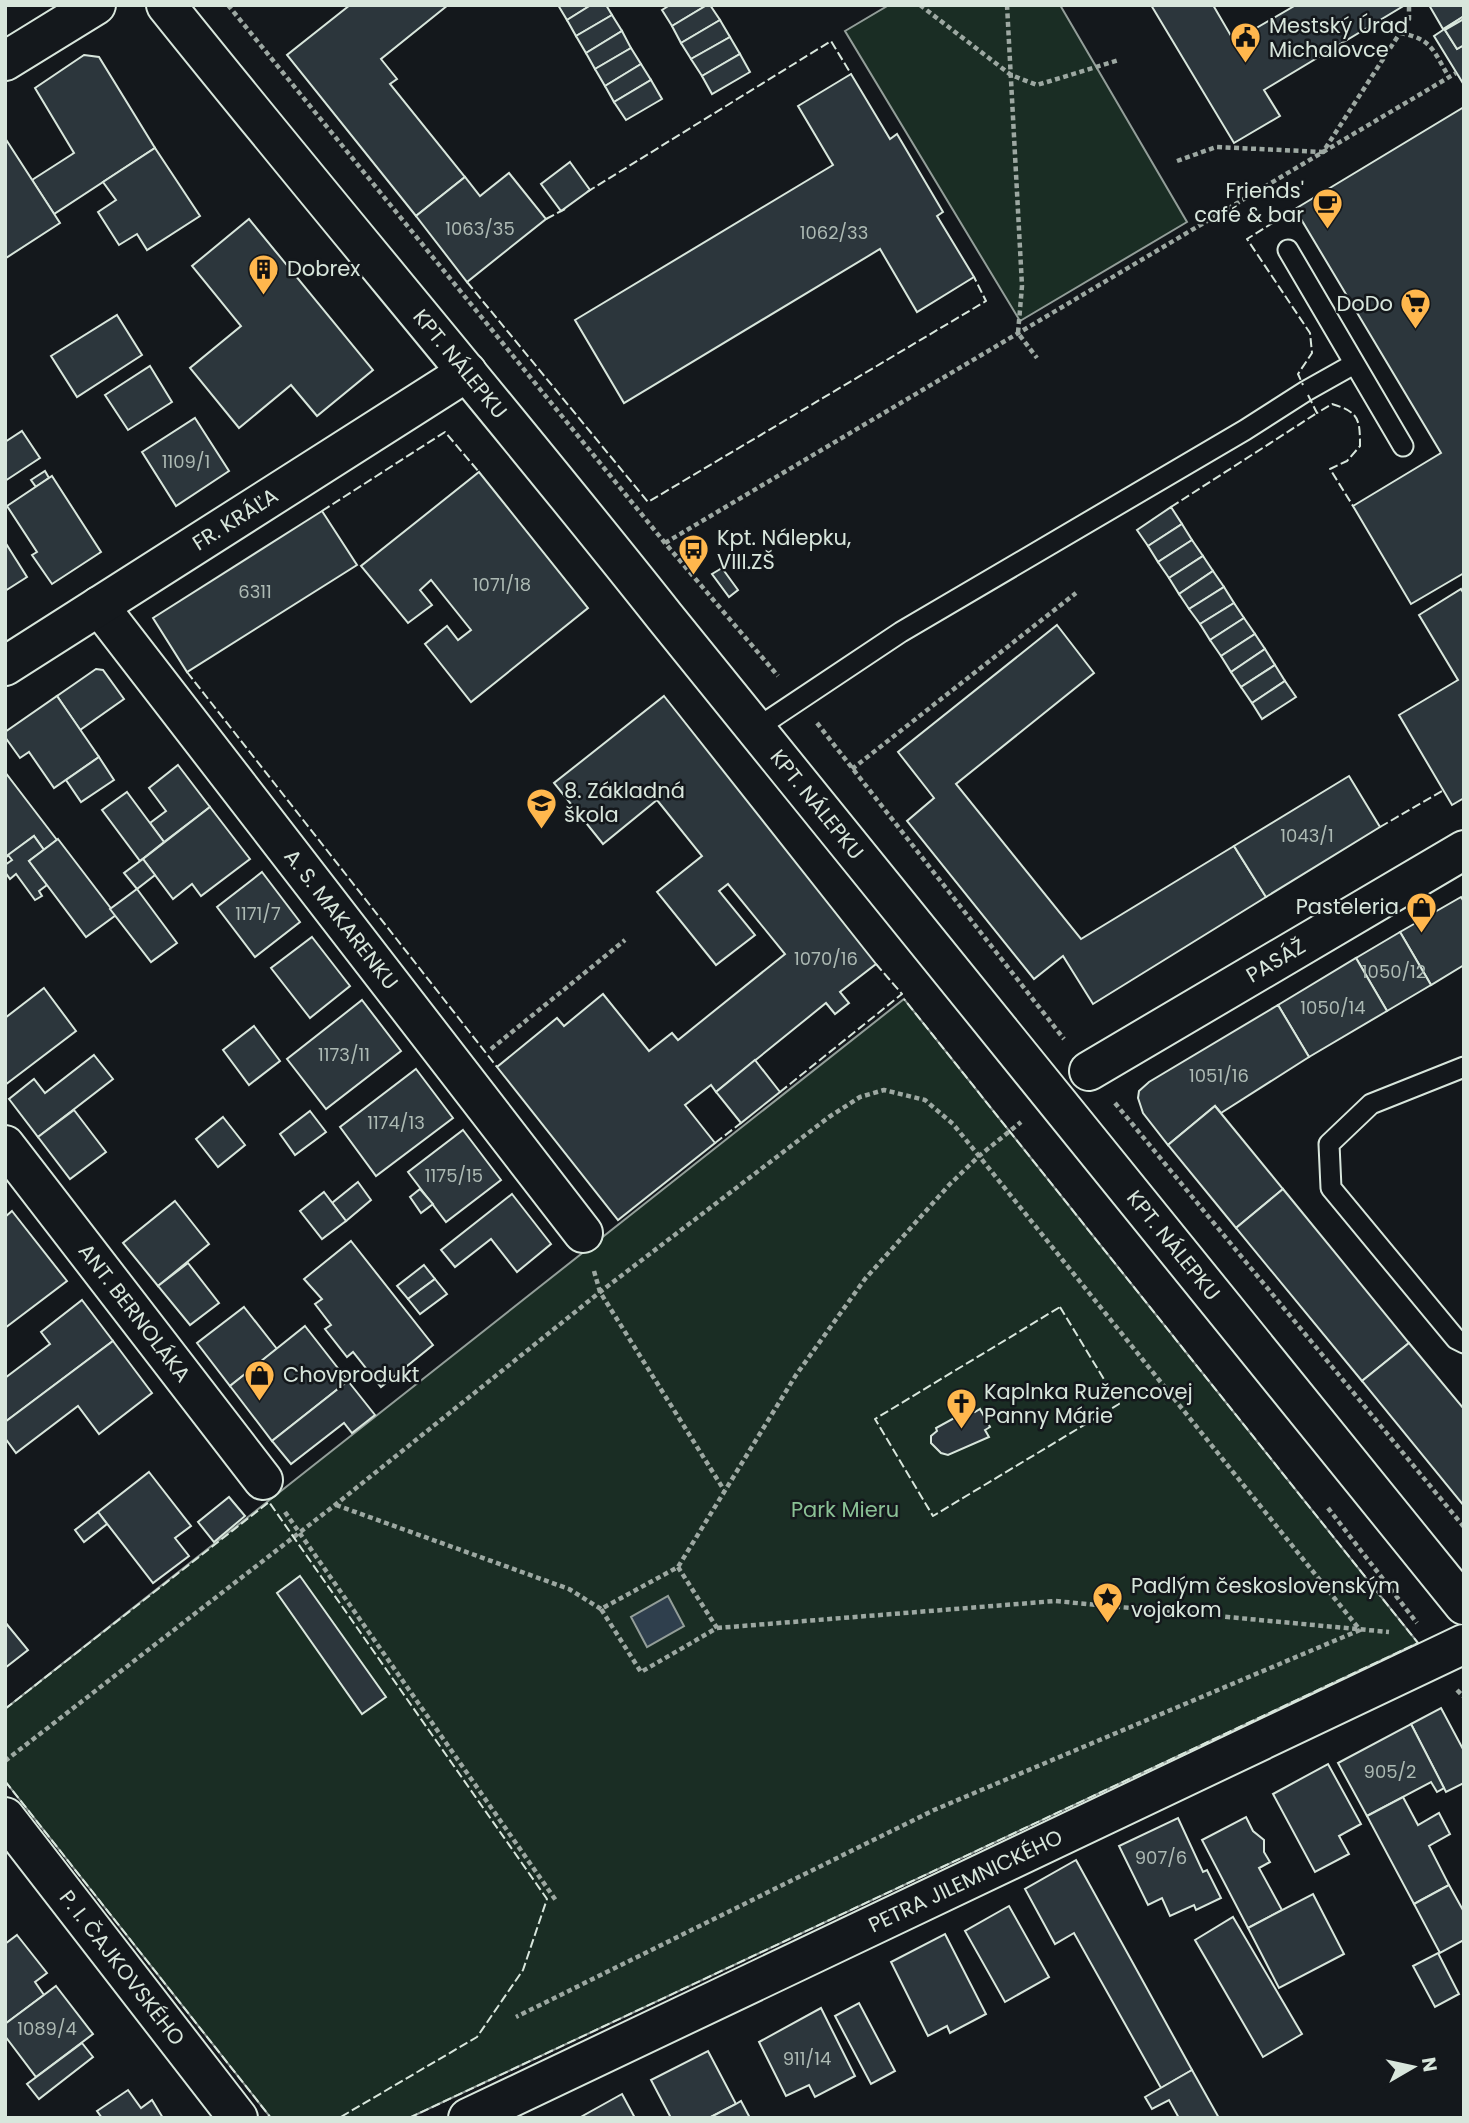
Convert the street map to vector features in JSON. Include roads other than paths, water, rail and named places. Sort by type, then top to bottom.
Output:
[{"type":"street","points":[[5,61],[96,5]]},
{"type":"street","name":"KPT. NÁLEPKU","points":[[182,10],[467,372],[1459,1589]]},
{"type":"street","name":"FR. KRÁĽA","points":[[5,666],[467,372]]},
{"type":"street","name":"A. S. MAKARENKU","points":[[99,606],[583,1233]]},
{"type":"street","name":"PASÁŽ","points":[[1089,1071],[1464,850]]},
{"type":"street","name":"ANT. BERNOLÁKA","points":[[5,1145],[263,1480]]},
{"type":"street","name":"PETRA JILEMNICKÉHO","points":[[468,2118],[1464,1644]]},
{"type":"street","name":"P. I. ČAJKOVSKÉHO","points":[[5,1817],[238,2118]]},
{"type":"lane","points":[[1288,250],[1403,446]]},
{"type":"lane","points":[[757,728],[901,632],[1354,365]]},
{"type":"lane","points":[[1464,1067],[1371,1104],[1329,1144],[1331,1188],[1456,1339],[1464,1343]]},
{"type":"water","points":[[668,1596],[684,1626],[647,1647],[631,1617]]},
{"type":"place","name":"Mestský Úrad Michalovce","points":[[1246,65]]},
{"type":"place","name":"Friends' café & bar","points":[[1327,230]]},
{"type":"place","name":"Dobrex","points":[[264,296]]},
{"type":"place","name":"DoDo","points":[[1416,331]]},
{"type":"place","name":"Kpt. Nálepku, VIII.ZŠ","points":[[694,577]]},
{"type":"place","name":"8. Základná škola","points":[[541,830]]},
{"type":"place","name":"Pasteleria","points":[[1422,934]]},
{"type":"place","name":"Chovprodukt","points":[[260,1402]]},
{"type":"place","name":"Kaplnka Ružencovej Panny Márie","points":[[961,1431]]},
{"type":"place","name":"Padlým československým vojakom","points":[[1108,1625]]},
{"type":"park label","name":"Park Mieru","points":[[845,1510]]}]
